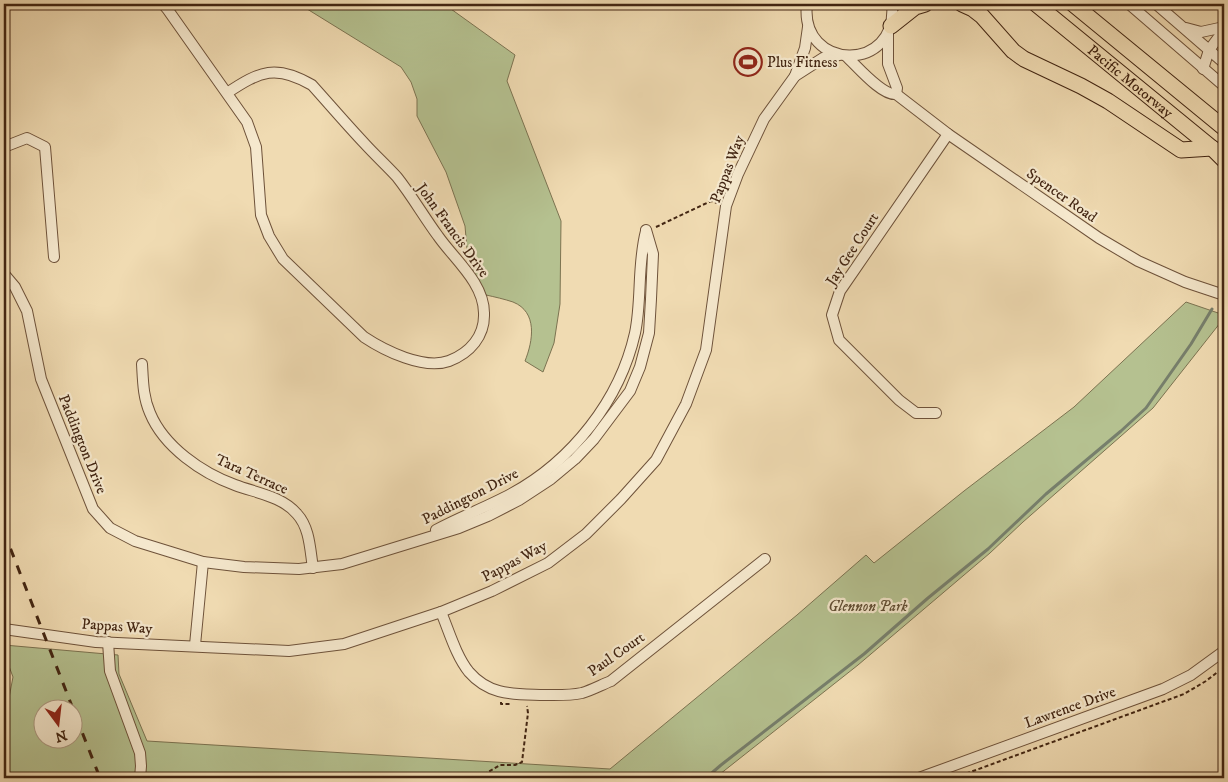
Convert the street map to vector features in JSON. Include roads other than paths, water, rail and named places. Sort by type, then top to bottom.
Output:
[{"type":"highway","points":[[889,30],[915,7],[925,4]]},
{"type":"highway","points":[[962,4],[974,9],[982,16],[1013,51],[1019,55],[1108,101],[1181,150],[1212,148]]},
{"type":"highway","name":"Pacific Motorway","points":[[1036,4],[1212,148],[1224,160]]},
{"type":"highway","name":"Pacific Motorway","points":[[1074,4],[1224,128]]},
{"type":"street","points":[[166,7],[177,4]]},
{"type":"street","points":[[798,4],[806,9],[808,27]]},
{"type":"street","points":[[892,4],[893,14],[889,30],[888,64],[897,88],[896,94]]},
{"type":"street","points":[[1129,4],[1224,86]]},
{"type":"street","points":[[1156,4],[1209,50],[1223,59]]},
{"type":"street","name":"John Francis Drive","points":[[166,7],[227,93],[248,122],[256,147],[261,215],[269,236],[283,259],[364,337],[378,346],[424,364],[443,363],[460,357],[475,344],[483,328],[484,312],[480,295],[473,281],[438,237],[396,177],[312,85],[289,74],[281,72],[267,73],[250,78],[227,93]]},
{"type":"street","name":"Pappas Way","points":[[4,629],[108,642],[289,651],[344,644],[441,612],[492,591],[548,563],[586,534],[622,499],[656,460],[686,404],[706,350],[726,206],[738,174],[756,136],[795,76],[805,48],[808,27]]},
{"type":"street","name":"Spencer Road","points":[[808,27],[815,40],[826,49],[843,56],[876,85],[892,95],[896,94],[948,134],[1098,238],[1138,261],[1185,282],[1224,295]]},
{"type":"street","points":[[1183,27],[1201,32],[1224,29]]},
{"type":"street","points":[[1203,69],[1209,50],[1224,29]]},
{"type":"street","name":"Pappas Way","points":[[795,76],[823,58],[859,55],[870,51],[880,44],[889,30]]},
{"type":"street","points":[[1203,69],[1223,59]]},
{"type":"street","name":"Jay Gee Court","points":[[936,413],[916,413],[899,400],[839,340],[832,315],[840,291],[948,134]]},
{"type":"street","points":[[4,148],[27,138],[45,147],[54,257]]},
{"type":"street","name":"Paddington Drive","points":[[4,274],[15,287],[27,311],[41,379],[93,509],[110,528],[135,542],[202,562],[244,566],[313,568],[342,564],[459,528],[488,516],[519,500],[551,479],[594,439],[630,391],[640,367],[649,333],[653,254],[646,230],[642,245],[638,321],[628,359],[617,386],[586,432],[564,456],[519,489],[419,540]]},
{"type":"street","name":"Tara Terrace","points":[[142,364],[144,395],[150,413],[160,431],[179,451],[220,479],[272,497],[297,513],[304,522],[313,568]]},
{"type":"street","name":"Paul Court","points":[[441,612],[462,661],[478,680],[490,688],[502,693],[569,695],[597,688],[611,680],[765,559]]},
{"type":"street","points":[[195,645],[202,562]]},
{"type":"street","points":[[108,642],[110,671],[140,753],[142,766],[140,778]]},
{"type":"street","name":"Lawrence Drive","points":[[919,778],[1163,689],[1191,675],[1224,651]]},
{"type":"waterway","points":[[706,778],[864,654],[988,549],[1046,494],[1146,408],[1191,344],[1212,309]]},
{"type":"waterway","points":[[190,778],[247,778]]},
{"type":"railway","points":[[4,532],[100,778]]},
{"type":"place","name":"Plus Fitness","points":[[748,62]]},
{"type":"park label","name":"Glennon Park","points":[[868,606]]}]
